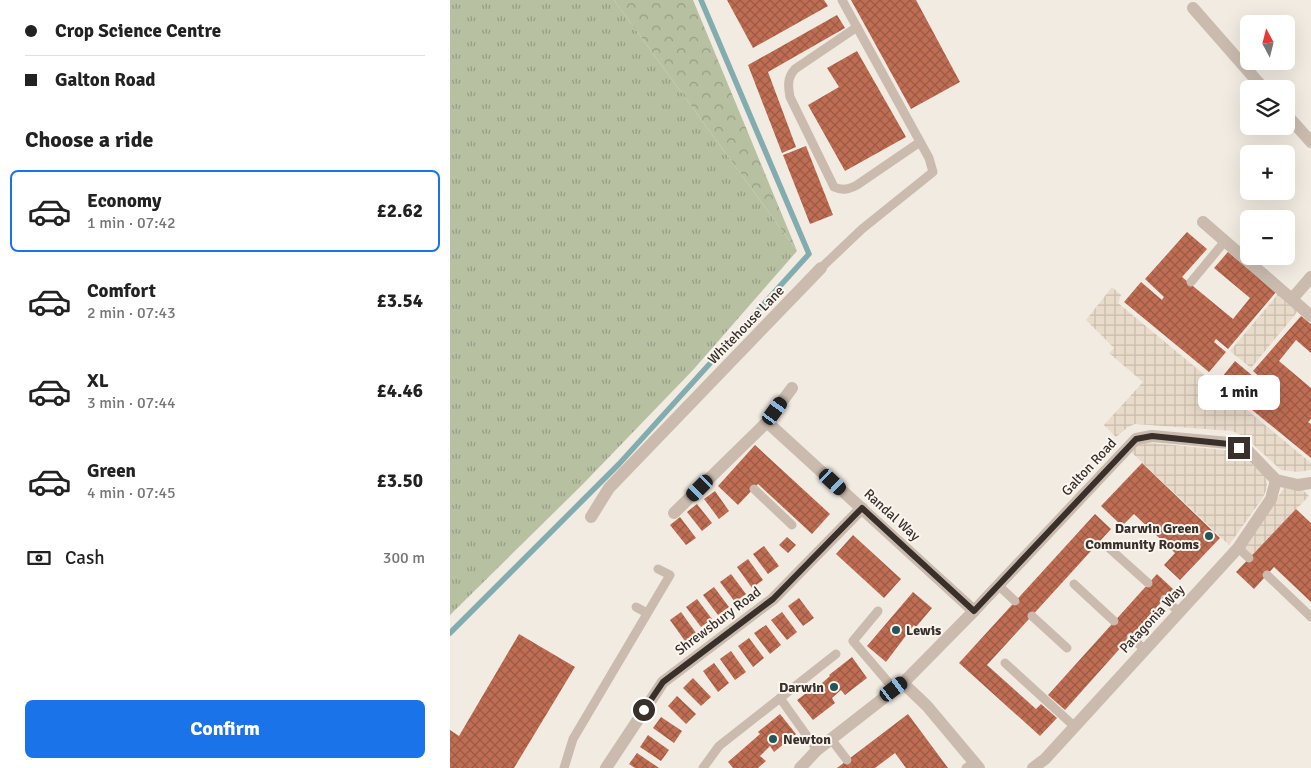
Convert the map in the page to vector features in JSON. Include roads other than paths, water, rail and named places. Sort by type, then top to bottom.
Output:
[{"type":"street","points":[[1194,8],[1256,80]]},
{"type":"street","points":[[1295,124],[1311,142]]},
{"type":"street","points":[[1203,222],[1311,316]]},
{"type":"street","name":"Whitehouse Lane","points":[[591,517],[609,488],[821,268]]},
{"type":"street","points":[[1292,300],[1311,277]]},
{"type":"street","points":[[674,513],[730,466],[767,422],[792,388]]},
{"type":"street","name":"Randal Way","points":[[767,422],[974,611]]},
{"type":"street","name":"Galton Road","points":[[800,768],[817,750],[898,686],[974,611],[1136,439],[1152,436],[1229,444],[1248,452],[1276,480]]},
{"type":"street","points":[[1276,480],[1298,486],[1311,484]]},
{"type":"street","name":"Patagonia Way","points":[[1032,768],[1045,759],[1238,548],[1271,499],[1276,480]]},
{"type":"street","name":"Shrewsbury Road","points":[[606,768],[663,682],[773,599],[862,508]]},
{"type":"street","points":[[898,686],[927,706],[973,766]]},
{"type":"lane","points":[[842,0],[857,27],[920,142],[857,185],[849,189],[840,190],[834,187],[790,97],[788,80],[795,69],[857,27]]},
{"type":"lane","name":"Whitehouse Lane","points":[[821,268],[862,229],[933,172],[920,142]]},
{"type":"lane","points":[[1191,282],[1225,241]]},
{"type":"lane","points":[[754,488],[792,525]]},
{"type":"lane","points":[[1109,548],[1148,584]]},
{"type":"lane","points":[[1238,548],[1249,558]]},
{"type":"lane","points":[[564,768],[573,738],[670,575],[658,569]]},
{"type":"lane","points":[[1267,575],[1311,618]]},
{"type":"lane","points":[[1074,584],[1114,621]]},
{"type":"lane","points":[[998,585],[1015,601]]},
{"type":"lane","points":[[1164,599],[1179,612]]},
{"type":"lane","points":[[636,607],[647,613]]},
{"type":"lane","points":[[878,611],[853,641],[898,686]]},
{"type":"lane","points":[[1032,616],[1066,648]]},
{"type":"lane","points":[[1131,637],[1144,649]]},
{"type":"lane","points":[[706,767],[719,746],[836,654]]},
{"type":"lane","points":[[1005,663],[1074,726]]},
{"type":"lane","points":[[780,698],[817,750]]},
{"type":"lane","points":[[831,739],[847,760]]},
{"type":"waterway","points":[[450,633],[619,464],[809,254],[701,0]]},
{"type":"place","name":"Darwin Green Community Rooms","points":[[1209,536]]},
{"type":"place","name":"Lewis","points":[[896,630]]},
{"type":"place","name":"Darwin","points":[[834,687]]},
{"type":"place","name":"Newton","points":[[773,739]]}]
